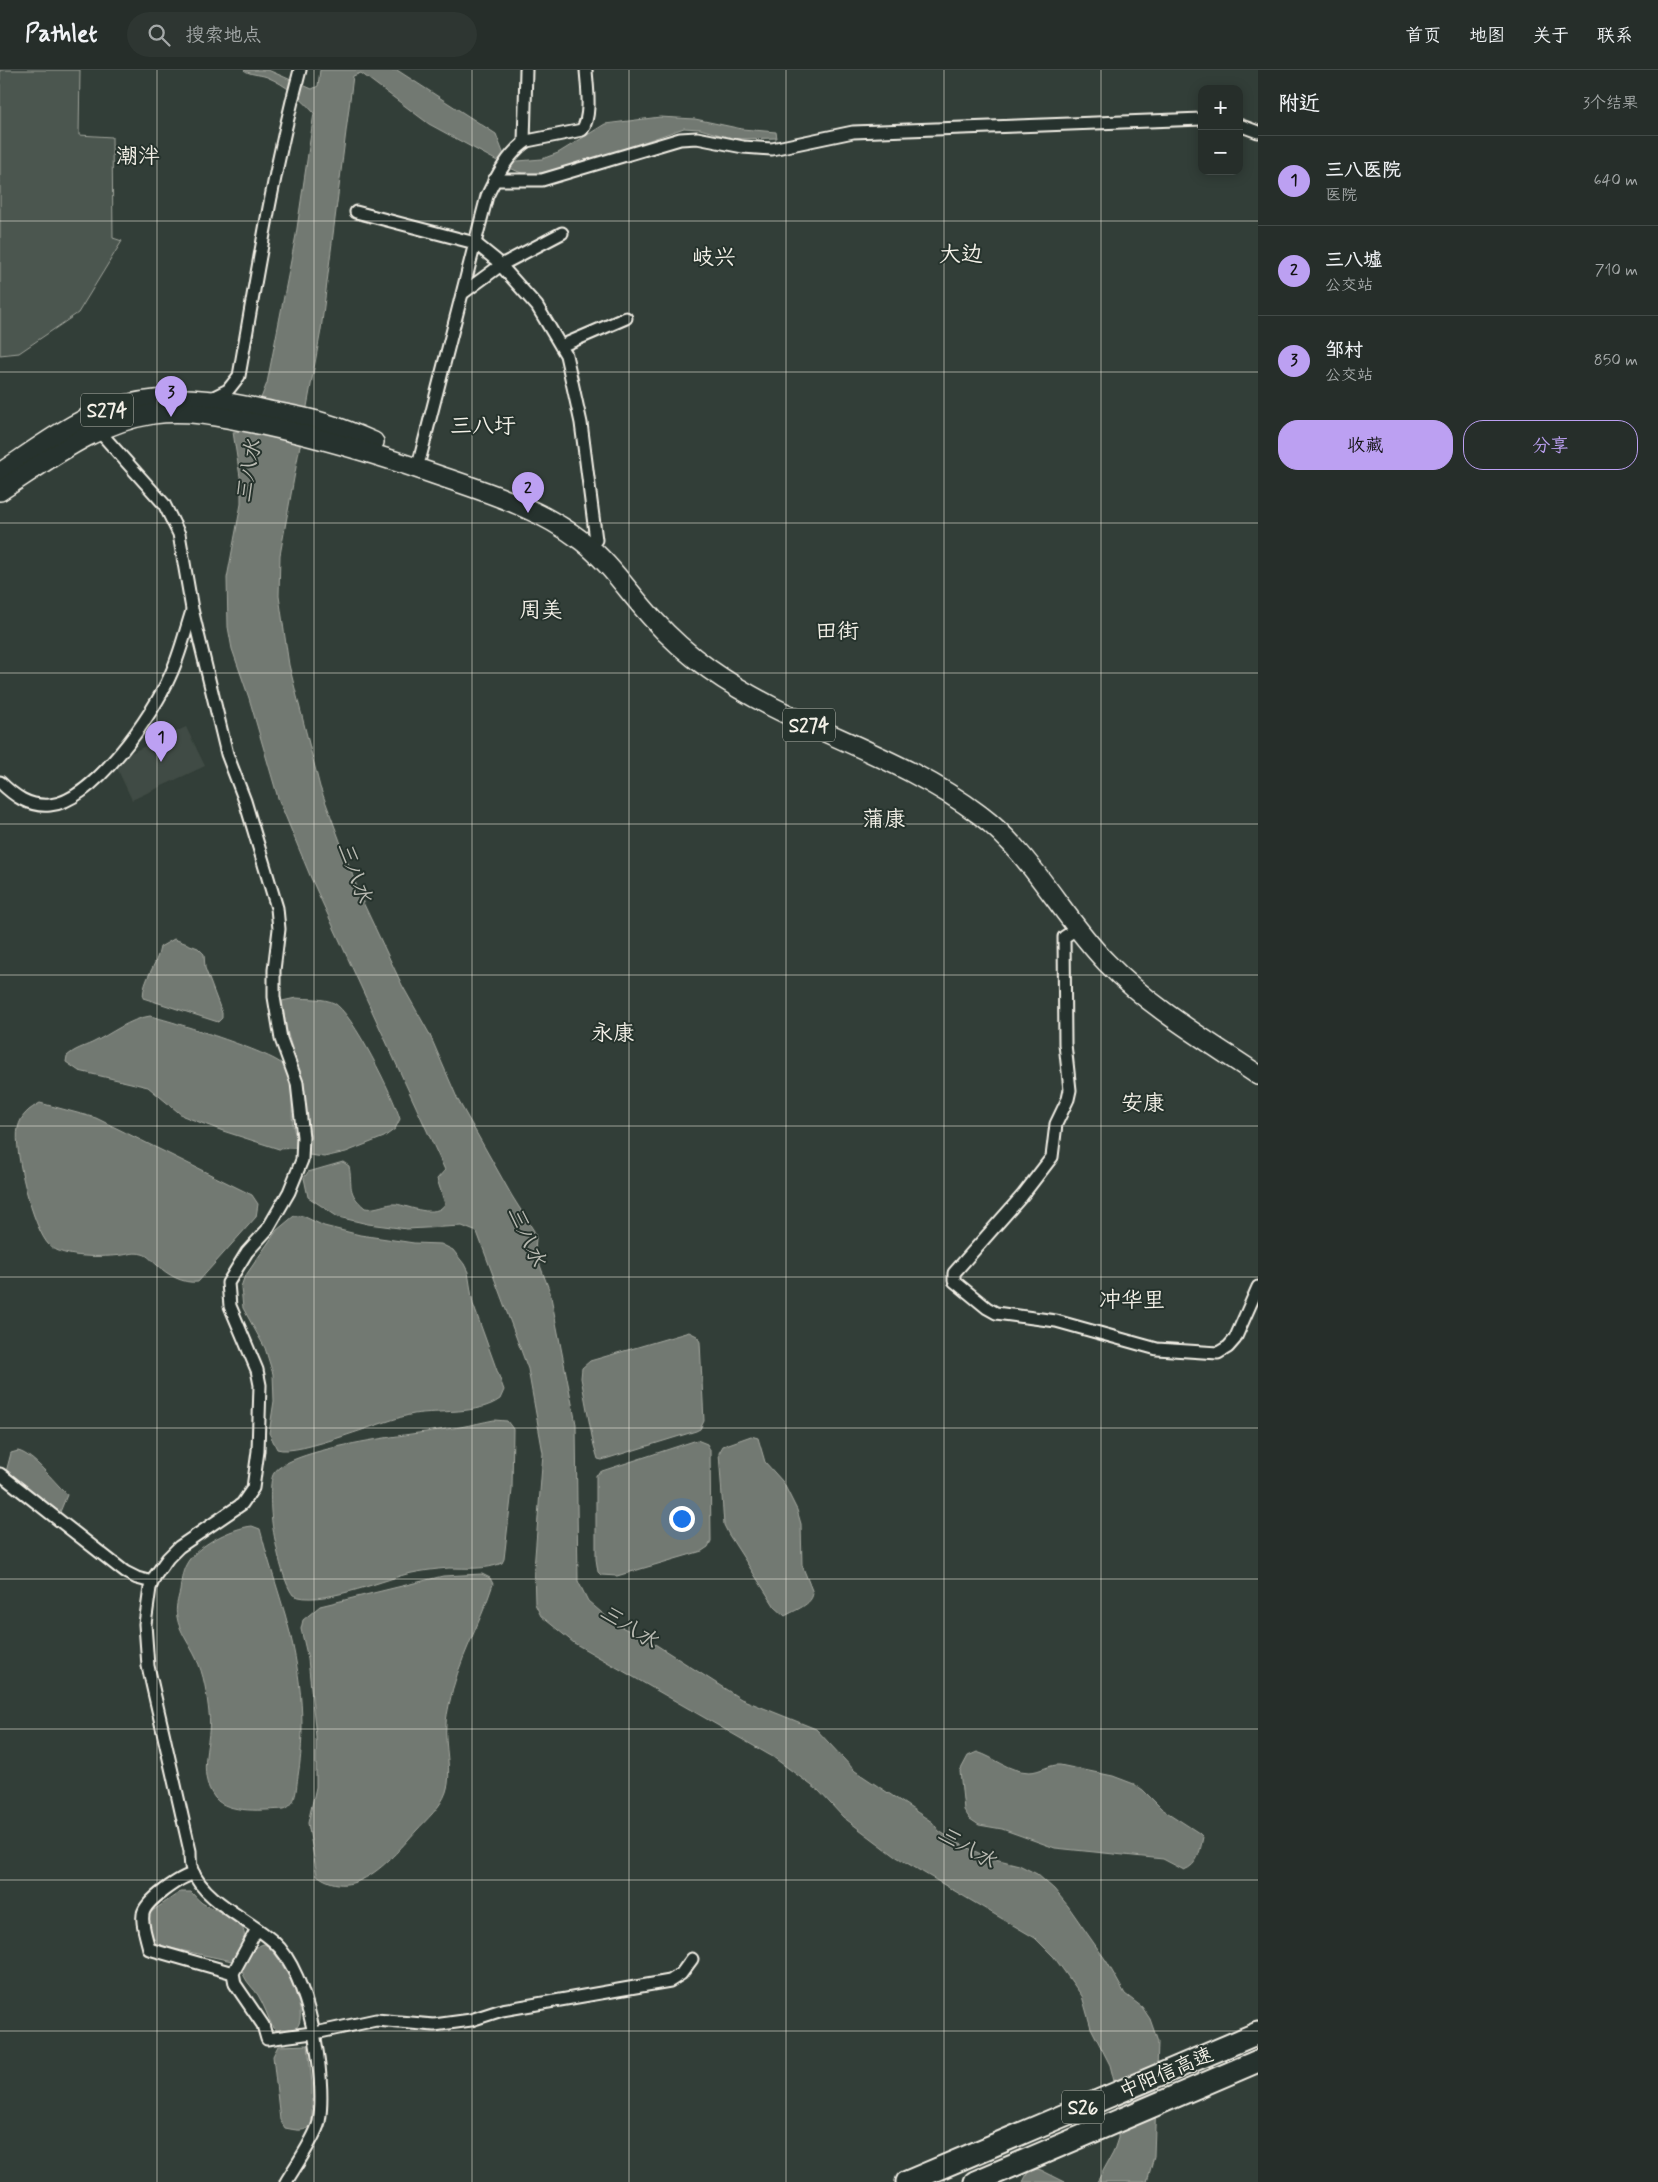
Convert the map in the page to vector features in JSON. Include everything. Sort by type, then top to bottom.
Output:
[{"type":"highway","name":"中阳信高速","points":[[907,2182],[1258,2032]]},
{"type":"highway","name":"中阳信高速","points":[[975,2182],[1258,2061]]},
{"type":"main road","name":"S274","points":[[0,473],[65,431],[103,411],[167,398],[210,400],[229,410],[322,430],[420,458],[528,499],[566,518],[596,540],[620,564],[677,630],[716,662],[747,683],[781,701],[927,769],[990,810],[1034,855],[1099,939],[1130,971],[1174,1007],[1258,1063]]},
{"type":"main road","name":"S274","points":[[0,491],[98,430],[133,418],[168,413],[229,410]]},
{"type":"main road","name":"S274","points":[[322,430],[524,508],[572,534],[612,570],[670,637],[710,670],[742,692],[776,710],[923,778],[984,817],[1026,862],[1106,962],[1147,998],[1258,1075]]},
{"type":"street","points":[[210,400],[228,390],[239,376],[261,252],[300,70]]},
{"type":"street","points":[[524,142],[526,70]]},
{"type":"street","points":[[420,458],[487,196],[494,180],[524,142],[582,130],[586,124],[587,110],[586,70]]},
{"type":"street","points":[[494,180],[542,180],[680,139],[698,138],[743,147],[772,149],[853,132],[1198,119]]},
{"type":"street","points":[[1243,126],[1258,132]]},
{"type":"street","points":[[356,212],[475,243],[501,265],[537,306],[566,355],[581,423],[596,540]]},
{"type":"street","points":[[463,293],[501,265],[562,232]]},
{"type":"street","points":[[561,346],[626,318]]},
{"type":"street","points":[[98,430],[160,500],[170,514],[179,534],[192,609],[227,754],[245,801],[277,908],[279,939],[274,970],[274,998],[281,1039],[297,1083],[303,1148],[296,1176],[280,1208],[266,1230],[247,1252],[228,1283],[230,1306],[257,1370],[260,1385],[258,1451],[253,1488],[245,1501],[236,1509],[179,1547],[168,1558],[152,1582],[145,1624],[148,1666],[190,1852],[191,1868],[205,1890],[278,1945],[296,1972],[313,2033],[321,2090],[319,2121],[317,2128],[286,2182]]},
{"type":"street","points":[[0,782],[10,792],[27,802],[51,805],[66,801],[93,782],[134,736],[165,688],[176,663],[192,609]]},
{"type":"street","points":[[1078,928],[1064,937],[1065,1044],[1070,1090],[1068,1099],[1056,1124],[1052,1157],[1022,1196],[954,1273],[954,1281],[996,1313],[1056,1321],[1157,1350],[1218,1353],[1228,1348],[1234,1339],[1258,1287]]},
{"type":"street","points":[[0,1474],[125,1572],[152,1582]]},
{"type":"street","points":[[194,1874],[176,1881],[145,1909],[143,1922],[149,1949],[234,1972]]},
{"type":"street","points":[[257,1929],[234,1972],[235,1984],[263,2025],[267,2039],[313,2033],[376,2020],[389,2020],[401,2024],[444,2024],[471,2020],[502,2010],[664,1983],[681,1974],[692,1959]]},
{"type":"shaded area","points":[[0,70],[80,70],[79,135],[112,137],[113,238],[122,241],[78,313],[19,353],[0,355]]},
{"type":"shaded area","points":[[186,727],[205,766],[132,800],[117,768],[120,758]]},
{"type":"water","name":"三八水","points":[[244,70],[268,70],[312,89],[318,86],[320,70],[397,70],[496,134],[504,155],[518,161],[542,159],[558,153],[605,124],[660,117],[695,119],[742,129],[776,132],[777,138],[734,139],[700,129],[684,128],[604,156],[545,172],[526,175],[429,124],[361,73],[353,76],[321,330],[280,555],[279,596],[289,665],[320,787],[361,898],[402,985],[429,1033],[458,1100],[534,1231],[536,1238],[535,1252],[550,1292],[576,1424],[578,1581],[588,1601],[615,1624],[647,1639],[741,1699],[816,1729],[855,1771],[932,1822],[939,1831],[956,1842],[987,1857],[1019,1865],[1037,1874],[1054,1889],[1107,1962],[1125,1994],[1142,2007],[1150,2019],[1158,2042],[1154,2156],[1147,2182],[1097,2182],[1113,2153],[1118,2138],[1119,2101],[1110,2065],[1091,2028],[1082,1996],[1054,1957],[1035,1938],[895,1856],[843,1817],[819,1791],[773,1757],[574,1643],[541,1616],[535,1604],[534,1569],[543,1453],[528,1369],[477,1232],[462,1226],[407,1229],[368,1224],[338,1217],[308,1197],[304,1178],[308,1172],[343,1162],[349,1166],[351,1188],[355,1198],[365,1208],[396,1204],[435,1211],[445,1204],[437,1179],[445,1170],[311,878],[278,798],[249,698],[232,649],[228,627],[227,578],[241,504],[241,483],[233,432],[248,431],[267,383],[296,235],[314,113],[281,84],[267,77]]},
{"type":"water","points":[[174,939],[198,948],[204,954],[205,968],[222,1013],[222,1018],[218,1022],[143,998],[145,984],[160,947]]},
{"type":"water","points":[[296,998],[330,1001],[342,1010],[351,1022],[372,1056],[400,1119],[395,1129],[384,1137],[346,1152],[324,1157],[309,1155],[305,1091],[287,1031],[282,1001]]},
{"type":"water","points":[[150,1016],[242,1045],[283,1065],[292,1086],[292,1118],[297,1148],[279,1149],[223,1131],[183,1116],[148,1087],[79,1071],[66,1062],[67,1056],[76,1050],[127,1023]]},
{"type":"water","points":[[40,1103],[96,1118],[252,1195],[258,1204],[256,1217],[198,1282],[187,1282],[176,1278],[142,1254],[84,1256],[55,1250],[43,1236],[37,1223],[21,1170],[18,1153],[19,1123],[26,1113]]},
{"type":"water","points":[[294,1216],[303,1216],[324,1226],[360,1235],[414,1243],[441,1244],[453,1250],[468,1272],[473,1304],[504,1390],[500,1399],[481,1408],[470,1410],[414,1414],[401,1417],[304,1448],[277,1449],[269,1433],[274,1401],[273,1374],[265,1348],[243,1308],[241,1287],[244,1278],[277,1230]]},
{"type":"water","points":[[689,1332],[697,1336],[700,1342],[704,1421],[700,1429],[602,1460],[598,1459],[581,1378],[582,1368],[590,1361]]},
{"type":"water","points":[[494,1420],[507,1421],[513,1429],[512,1490],[502,1563],[483,1568],[449,1568],[412,1573],[349,1592],[317,1598],[304,1598],[293,1595],[283,1573],[272,1524],[271,1484],[274,1473],[286,1464],[306,1455],[332,1448]]},
{"type":"water","points":[[751,1436],[758,1438],[765,1462],[783,1482],[797,1510],[801,1524],[802,1565],[813,1593],[810,1601],[785,1616],[775,1607],[724,1525],[719,1453],[723,1446]]},
{"type":"water","points":[[697,1440],[707,1444],[710,1450],[711,1541],[708,1547],[702,1551],[617,1576],[601,1575],[598,1572],[596,1559],[596,1475],[602,1471]]},
{"type":"water","points":[[18,1451],[24,1453],[37,1463],[66,1493],[67,1495],[60,1512],[6,1472],[11,1453]]},
{"type":"water","points":[[252,1526],[260,1529],[285,1614],[298,1674],[302,1715],[301,1756],[294,1800],[284,1809],[247,1810],[229,1807],[215,1798],[209,1788],[205,1767],[210,1724],[206,1692],[199,1664],[185,1638],[176,1614],[186,1565],[197,1551],[225,1534]]},
{"type":"water","points":[[482,1574],[490,1578],[493,1584],[457,1674],[449,1705],[446,1732],[449,1777],[444,1797],[433,1813],[396,1853],[372,1874],[359,1881],[345,1884],[331,1883],[317,1875],[308,1823],[316,1787],[316,1737],[308,1659],[301,1629],[303,1620],[320,1606],[443,1576]]},
{"type":"water","points":[[977,1752],[1021,1771],[1033,1772],[1060,1765],[1113,1776],[1134,1784],[1143,1790],[1162,1809],[1203,1837],[1198,1857],[1189,1868],[1184,1870],[1163,1859],[1055,1848],[1002,1829],[979,1825],[970,1819],[964,1810],[960,1771],[968,1756]]},
{"type":"water","points":[[180,1892],[191,1892],[202,1903],[239,1923],[243,1929],[244,1936],[239,1952],[232,1961],[156,1945],[146,1920],[148,1914]]},
{"type":"water","points":[[264,1944],[278,1958],[297,1998],[300,2021],[296,2028],[292,2030],[281,2031],[273,2028],[260,1999],[242,1971],[247,1956],[255,1948]]},
{"type":"water","points":[[308,2045],[312,2084],[312,2124],[303,2130],[285,2128],[280,2120],[273,2056],[278,2046]]},
{"type":"water","points":[[1037,2169],[1065,2182],[1023,2182],[1028,2172]]},
{"type":"place","name":"邹村","points":[[171,417]]},
{"type":"place","name":"三八墟","points":[[528,513]]},
{"type":"place","name":"三八医院","points":[[161,762]]},
{"type":"district","name":"潮泮","points":[[138,155]]},
{"type":"district","name":"大边","points":[[961,253]]},
{"type":"district","name":"岐兴","points":[[714,256]]},
{"type":"district","name":"三八圩","points":[[483,425]]},
{"type":"district","name":"周美","points":[[541,609]]},
{"type":"district","name":"田街","points":[[837,630]]},
{"type":"district","name":"蒲康","points":[[884,818]]},
{"type":"district","name":"永康","points":[[613,1032]]},
{"type":"district","name":"安康","points":[[1143,1102]]},
{"type":"district","name":"冲华里","points":[[1132,1299]]}]
